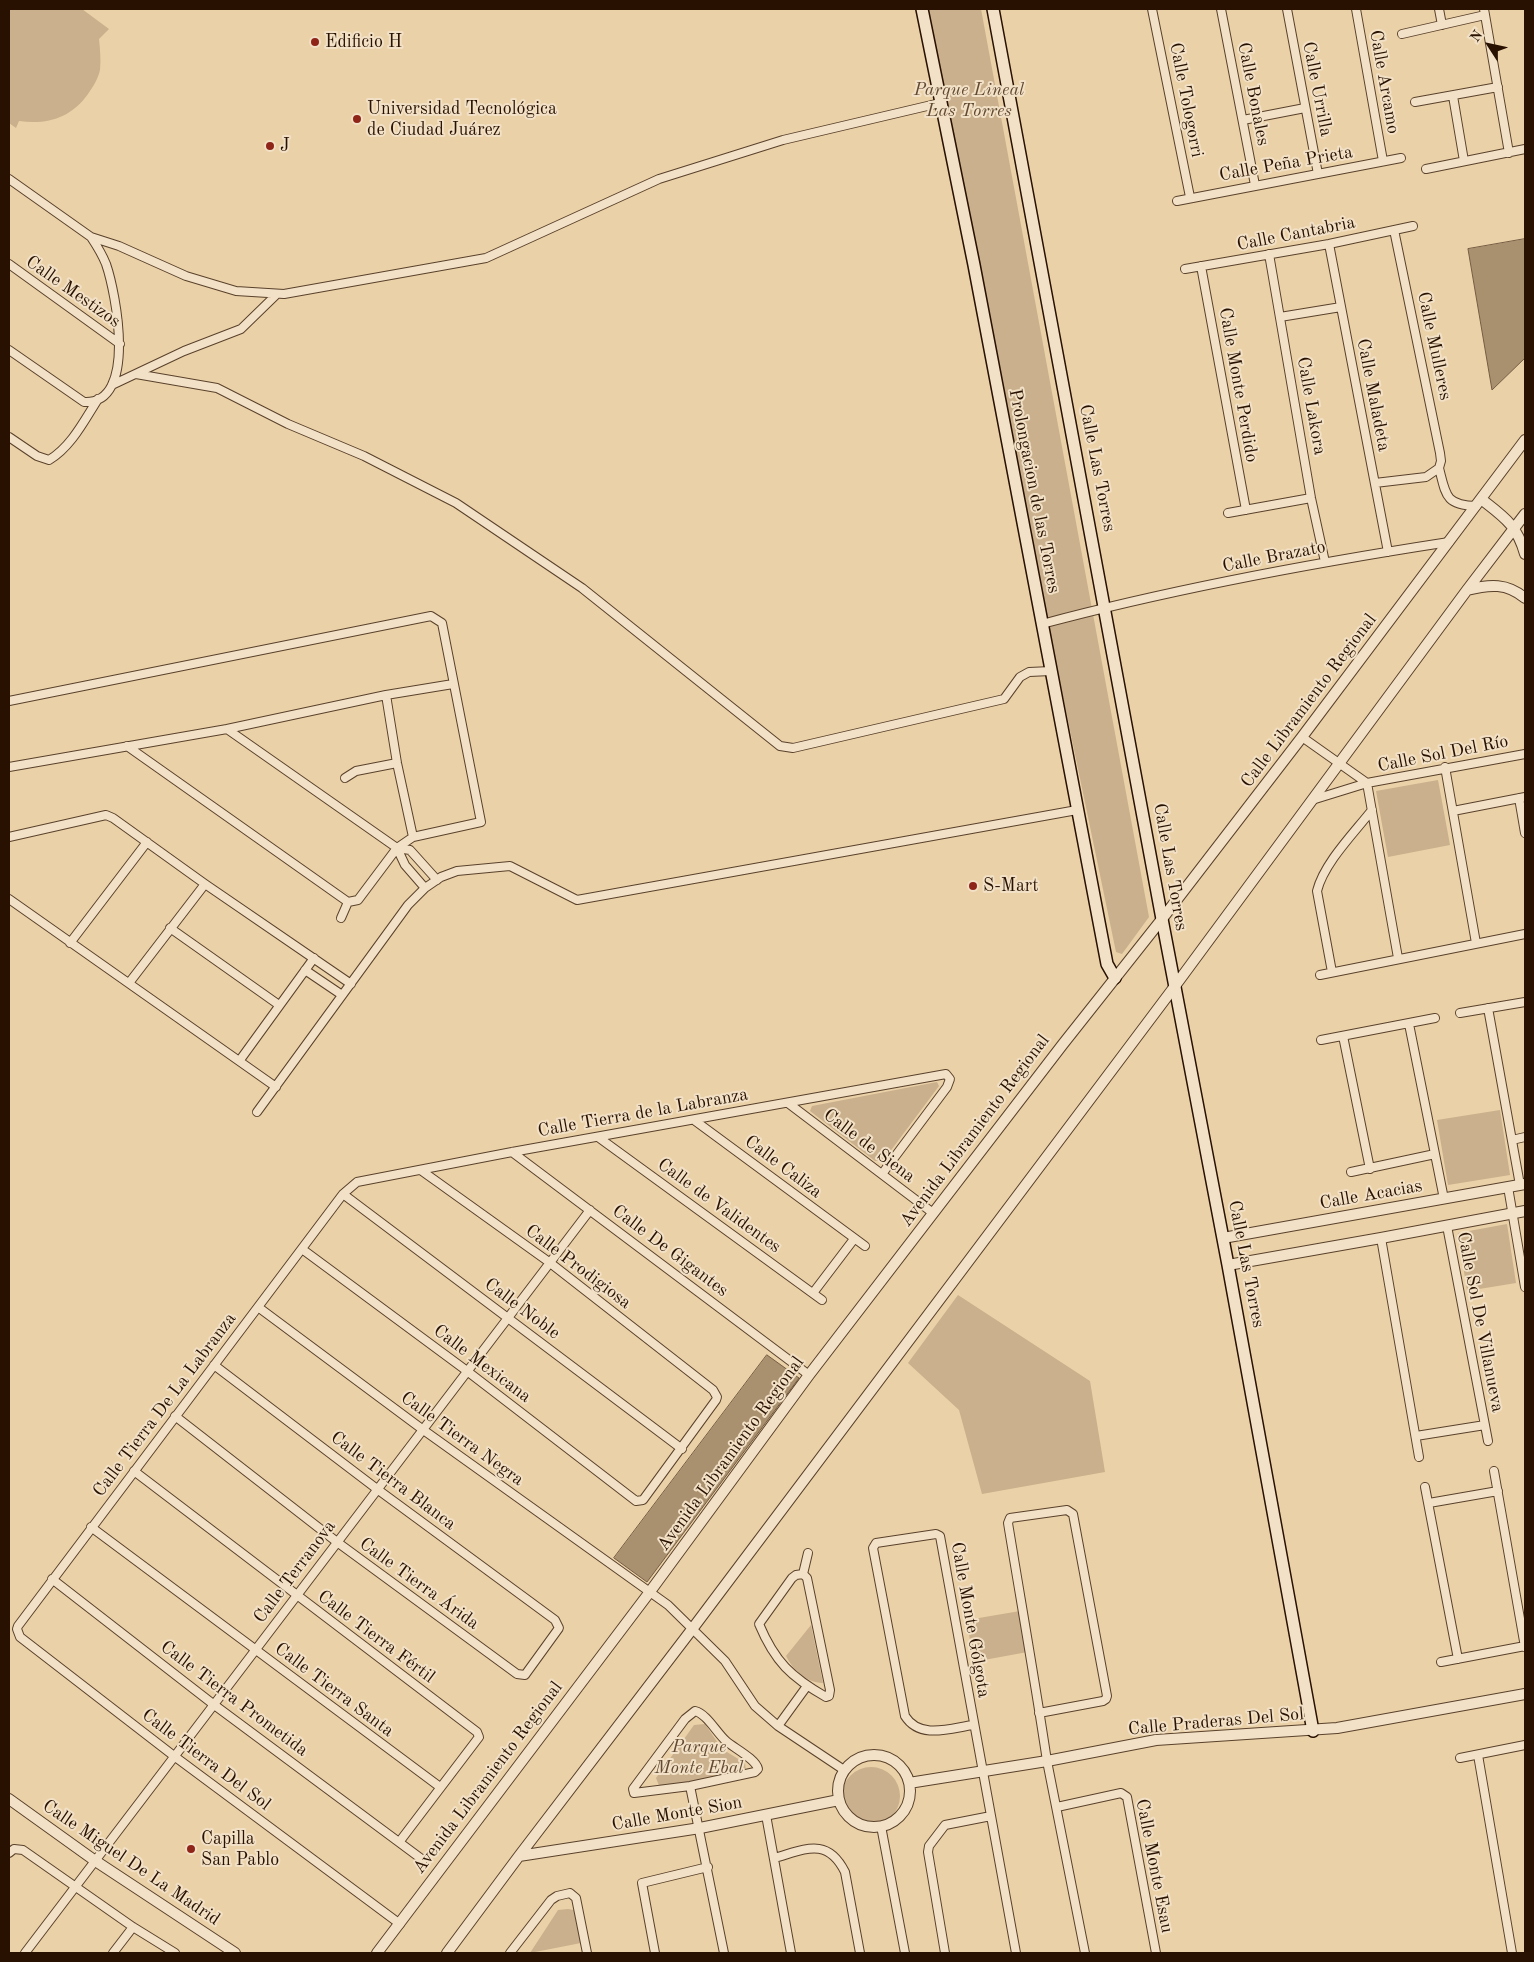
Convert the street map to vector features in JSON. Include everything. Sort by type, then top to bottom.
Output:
[{"type":"main road","name":"Prolongacion de las Torres","points":[[922,9],[974,265],[1107,964],[1115,978]]},
{"type":"main road","name":"Calle Las Torres","points":[[993,9],[1223,1238],[1313,1731]]},
{"type":"street","name":"Calle Tologorri","points":[[1152,9],[1190,197]]},
{"type":"street","name":"Calle Bonales","points":[[1221,9],[1255,185]]},
{"type":"street","name":"Calle Urrilla","points":[[1287,9],[1318,174]]},
{"type":"street","name":"Calle Arcamo","points":[[1356,9],[1383,162]]},
{"type":"street","points":[[1439,9],[1442,25]]},
{"type":"street","points":[[1402,34],[1442,25],[1485,12],[1510,153]]},
{"type":"street","points":[[1416,102],[1498,87]]},
{"type":"street","points":[[1453,96],[1464,161]]},
{"type":"street","points":[[9,180],[91,237],[119,246],[186,276],[236,291],[284,294],[486,258],[659,179],[783,140],[940,103]]},
{"type":"street","points":[[1243,120],[1305,108]]},
{"type":"street","points":[[1426,169],[1525,149]]},
{"type":"street","name":"Calle Peña Prieta","points":[[1177,201],[1401,158]]},
{"type":"street","name":"Calle Cantabria","points":[[1185,269],[1329,244],[1413,226]]},
{"type":"street","name":"Calle Mulleres","points":[[1394,230],[1440,452],[1441,461],[1439,468],[1446,495],[1460,506],[1479,503]]},
{"type":"street","points":[[91,237],[100,249],[106,265],[112,288],[120,344],[120,358],[112,385]]},
{"type":"street","name":"Calle Maladeta","points":[[1329,244],[1388,552]]},
{"type":"street","name":"Calle Lakora","points":[[1269,254],[1325,562]]},
{"type":"street","name":"Calle Mestizos","points":[[9,264],[120,344]]},
{"type":"street","name":"Calle Monte Perdido","points":[[1201,266],[1246,510]]},
{"type":"street","points":[[9,437],[37,456],[48,460],[58,454],[70,441],[98,399],[112,385],[184,351],[241,328],[278,294]]},
{"type":"street","points":[[1280,318],[1341,307]]},
{"type":"street","points":[[9,350],[84,402],[98,399]]},
{"type":"street","points":[[136,374],[217,388],[288,424],[364,456],[456,503],[582,588],[780,746],[793,748],[1004,699],[1020,677],[1029,672],[1051,671]]},
{"type":"street","name":"Calle Libramiento Regional","points":[[1115,978],[1302,737],[1525,440]]},
{"type":"street","points":[[1375,483],[1426,477],[1439,468]]},
{"type":"street","points":[[1228,513],[1312,498]]},
{"type":"street","points":[[1479,503],[1515,528],[1521,539],[1525,554]]},
{"type":"street","points":[[447,1953],[1175,986],[1525,514]]},
{"type":"street","name":"Calle Brazato","points":[[1042,624],[1105,607],[1325,562],[1449,542]]},
{"type":"street","points":[[1467,590],[1489,585],[1500,585],[1510,588],[1525,598]]},
{"type":"street","points":[[9,701],[431,616],[442,623],[481,822],[413,837],[397,848],[358,900],[348,902],[127,746]]},
{"type":"street","points":[[9,767],[227,729],[453,684]]},
{"type":"street","points":[[386,696],[397,763],[413,837]]},
{"type":"street","points":[[227,729],[397,848],[410,850],[437,880]]},
{"type":"street","name":"Calle Sol Del Río","points":[[1302,737],[1367,783]]},
{"type":"street","name":"Calle Sol Del Río","points":[[1312,800],[1367,783],[1525,754]]},
{"type":"street","points":[[345,778],[356,771],[397,763]]},
{"type":"street","points":[[1445,768],[1476,942]]},
{"type":"street","points":[[1367,783],[1398,958]]},
{"type":"street","points":[[1453,811],[1522,798],[1525,833]]},
{"type":"street","points":[[256,1112],[408,905],[425,888],[457,871],[510,866],[577,900],[1077,810]]},
{"type":"street","points":[[1332,972],[1317,891],[1319,883],[1329,866],[1372,810]]},
{"type":"street","points":[[9,836],[106,815],[113,818],[205,884],[351,984]]},
{"type":"street","points":[[70,943],[147,842]]},
{"type":"street","points":[[397,848],[405,865],[425,888]]},
{"type":"street","points":[[129,982],[205,884]]},
{"type":"street","points":[[9,899],[276,1087]]},
{"type":"street","points":[[341,918],[348,902]]},
{"type":"street","points":[[170,928],[279,1005]]},
{"type":"street","points":[[1320,975],[1476,942],[1525,934]]},
{"type":"street","points":[[240,1060],[314,958]]},
{"type":"street","points":[[305,970],[342,995]]},
{"type":"street","name":"Avenida Libramiento Regional","points":[[377,1953],[649,1593],[809,1375],[1115,978]]},
{"type":"street","points":[[1460,1013],[1525,1002]]},
{"type":"street","points":[[1488,1008],[1512,1140],[1523,1184]]},
{"type":"street","points":[[1321,1040],[1435,1018]]},
{"type":"street","points":[[1409,1024],[1444,1199]]},
{"type":"street","points":[[1343,1036],[1370,1168]]},
{"type":"street","name":"Calle Tierra de la Labranza","points":[[343,1194],[357,1182],[598,1136],[943,1074],[949,1076],[950,1079],[947,1087],[882,1174]]},
{"type":"street","name":"Calle de Siena","points":[[788,1103],[933,1214]]},
{"type":"street","name":"Calle Caliza","points":[[694,1120],[865,1246]]},
{"type":"street","name":"Calle de Validentes","points":[[598,1136],[822,1300]]},
{"type":"street","points":[[1512,1140],[1525,1137]]},
{"type":"street","name":"Calle De Gigantes","points":[[512,1152],[809,1375]]},
{"type":"street","points":[[1351,1172],[1435,1154]]},
{"type":"street","name":"Calle Prodigiosa","points":[[422,1170],[549,1262],[714,1390],[717,1397],[716,1400],[682,1449]]},
{"type":"street","name":"Calle Acacias","points":[[1223,1238],[1523,1184]]},
{"type":"street","points":[[1508,1187],[1522,1258],[1525,1287]]},
{"type":"street","name":"Calle Tierra De La Labranza","points":[[20,1637],[17,1630],[18,1626],[52,1579],[343,1194]]},
{"type":"street","name":"Calle Noble","points":[[343,1194],[682,1449]]},
{"type":"street","name":"Calle Terranova","points":[[25,1953],[590,1210]]},
{"type":"street","points":[[1228,1265],[1525,1211]]},
{"type":"street","name":"Calle Sol De Villanueva","points":[[1447,1226],[1488,1441]]},
{"type":"street","points":[[1381,1238],[1419,1457]]},
{"type":"street","points":[[813,1293],[854,1239]]},
{"type":"street","name":"Calle Mexicana","points":[[302,1249],[467,1371],[636,1501],[643,1500],[682,1449]]},
{"type":"street","name":"Calle Tierra Negra","points":[[258,1307],[422,1429],[668,1605],[693,1628]]},
{"type":"street","name":"Calle Tierra Blanca","points":[[214,1365],[377,1489],[556,1620]]},
{"type":"street","name":"Calle Tierra Árida","points":[[175,1416],[337,1542],[517,1674],[525,1674],[558,1628],[556,1620]]},
{"type":"street","name":"Calle Sol De Villanueva","points":[[1416,1436],[1485,1425]]},
{"type":"street","name":"Calle Tierra Fértil","points":[[134,1471],[477,1732],[479,1737],[440,1787]]},
{"type":"street","points":[[1441,1662],[1525,1646],[1494,1471]]},
{"type":"street","points":[[1425,1487],[1458,1659]]},
{"type":"street","points":[[1429,1503],[1498,1491]]},
{"type":"street","points":[[1039,1713],[1103,1701],[1107,1696],[1073,1514],[1067,1510],[1010,1518],[1008,1523],[1039,1713],[1047,1761],[1085,1953]]},
{"type":"street","name":"Calle Tierra Santa","points":[[91,1527],[440,1787]]},
{"type":"street","name":"Calle Monte Gólgota","points":[[974,1725],[928,1732],[913,1726],[905,1716],[873,1548],[876,1543],[936,1534],[940,1536],[1016,1953]]},
{"type":"street","points":[[803,1574],[808,1553]]},
{"type":"street","points":[[803,1574],[807,1578],[830,1690],[829,1696],[826,1697],[787,1671],[759,1624],[792,1578],[803,1574]]},
{"type":"street","name":"Calle Tierra Prometida","points":[[52,1579],[213,1704],[400,1841],[423,1860]]},
{"type":"street","points":[[693,1628],[725,1661],[755,1706],[778,1726],[844,1770]]},
{"type":"street","name":"Calle Tierra Del Sol","points":[[20,1637],[174,1756],[400,1924]]},
{"type":"street","points":[[778,1726],[807,1686]]},
{"type":"street","name":"Calle Praderas Del Sol","points":[[909,1783],[1047,1761],[1156,1740],[1313,1731],[1525,1694]]},
{"type":"street","points":[[695,1711],[703,1715],[731,1745],[757,1764],[758,1769],[755,1772],[690,1786],[636,1794],[633,1792],[685,1719],[695,1711]]},
{"type":"street","points":[[1460,1758],[1525,1746]]},
{"type":"street","points":[[1478,1755],[1512,1953]]},
{"type":"street","points":[[864,1756],[881,1756],[897,1763],[905,1772],[909,1783],[910,1795],[907,1806],[900,1816],[891,1823],[881,1826],[867,1827],[856,1823],[846,1815],[839,1800],[839,1781],[844,1770],[853,1761],[864,1756]]},
{"type":"street","points":[[690,1786],[724,1953]]},
{"type":"street","points":[[400,1841],[440,1787]]},
{"type":"street","name":"Calle Monte Esau","points":[[1057,1807],[1121,1793],[1127,1797],[1156,1953]]},
{"type":"street","name":"Calle Miguel De La Madrid","points":[[9,1799],[94,1860],[235,1953]]},
{"type":"street","name":"Calle Monte Sion","points":[[519,1856],[700,1828],[839,1800]]},
{"type":"street","points":[[766,1815],[791,1953]]},
{"type":"street","points":[[945,1953],[928,1852],[929,1846],[945,1824],[991,1816]]},
{"type":"street","points":[[881,1826],[905,1953]]},
{"type":"street","points":[[774,1858],[812,1848],[821,1848],[839,1860],[845,1872],[860,1953]]},
{"type":"street","points":[[9,1853],[14,1849],[23,1850],[133,1927],[175,1953]]},
{"type":"street","points":[[655,1953],[642,1883],[708,1867]]},
{"type":"street","points":[[513,1952],[552,1900],[557,1896],[570,1893],[576,1898],[587,1953]]},
{"type":"street","points":[[113,1953],[133,1927]]},
{"type":"green space","points":[[9,9],[82,9],[109,29],[99,39],[100,70],[95,83],[74,109],[58,118],[39,122],[19,121],[16,128],[9,123]]},
{"type":"green space","name":"Parque Lineal Las Torres","points":[[927,9],[981,9],[1149,917],[1122,954],[1116,952],[940,103]]},
{"type":"green space","points":[[1438,780],[1450,845],[1388,857],[1376,791]]},
{"type":"green space","points":[[937,1082],[939,1086],[883,1161],[875,1161],[810,1111],[812,1106]]},
{"type":"green space","points":[[1500,1110],[1510,1175],[1448,1185],[1437,1120]]},
{"type":"green space","points":[[1507,1224],[1516,1283],[1467,1291],[1458,1233]]},
{"type":"green space","points":[[958,1295],[1090,1381],[1105,1472],[982,1494],[959,1410],[908,1363]]},
{"type":"green space","points":[[1026,1610],[1033,1651],[973,1662],[967,1620]]},
{"type":"green space","points":[[811,1625],[823,1683],[805,1678],[786,1656]]},
{"type":"green space","name":"Parque Monte Ebal","points":[[705,1724],[722,1749],[745,1763],[746,1771],[660,1788],[656,1778],[694,1725]]},
{"type":"green space","points":[[871,1767],[887,1772],[895,1780],[900,1796],[895,1812],[887,1820],[871,1825],[855,1820],[847,1812],[842,1796],[847,1780],[855,1772]]},
{"type":"green space","points":[[558,1910],[574,1910],[581,1943],[530,1953]]},
{"type":"shaded area","points":[[1525,239],[1525,358],[1492,390],[1468,249]]},
{"type":"shaded area","points":[[767,1355],[799,1378],[647,1582],[614,1558]]},
{"type":"place","name":"Edificio H","points":[[315,42]]},
{"type":"place","name":"Universidad Tecnológica de Ciudad Juárez","points":[[357,119]]},
{"type":"place","name":"J","points":[[270,146]]},
{"type":"place","name":"S-Mart","points":[[973,886]]},
{"type":"place","name":"Capilla San Pablo","points":[[191,1849]]}]
